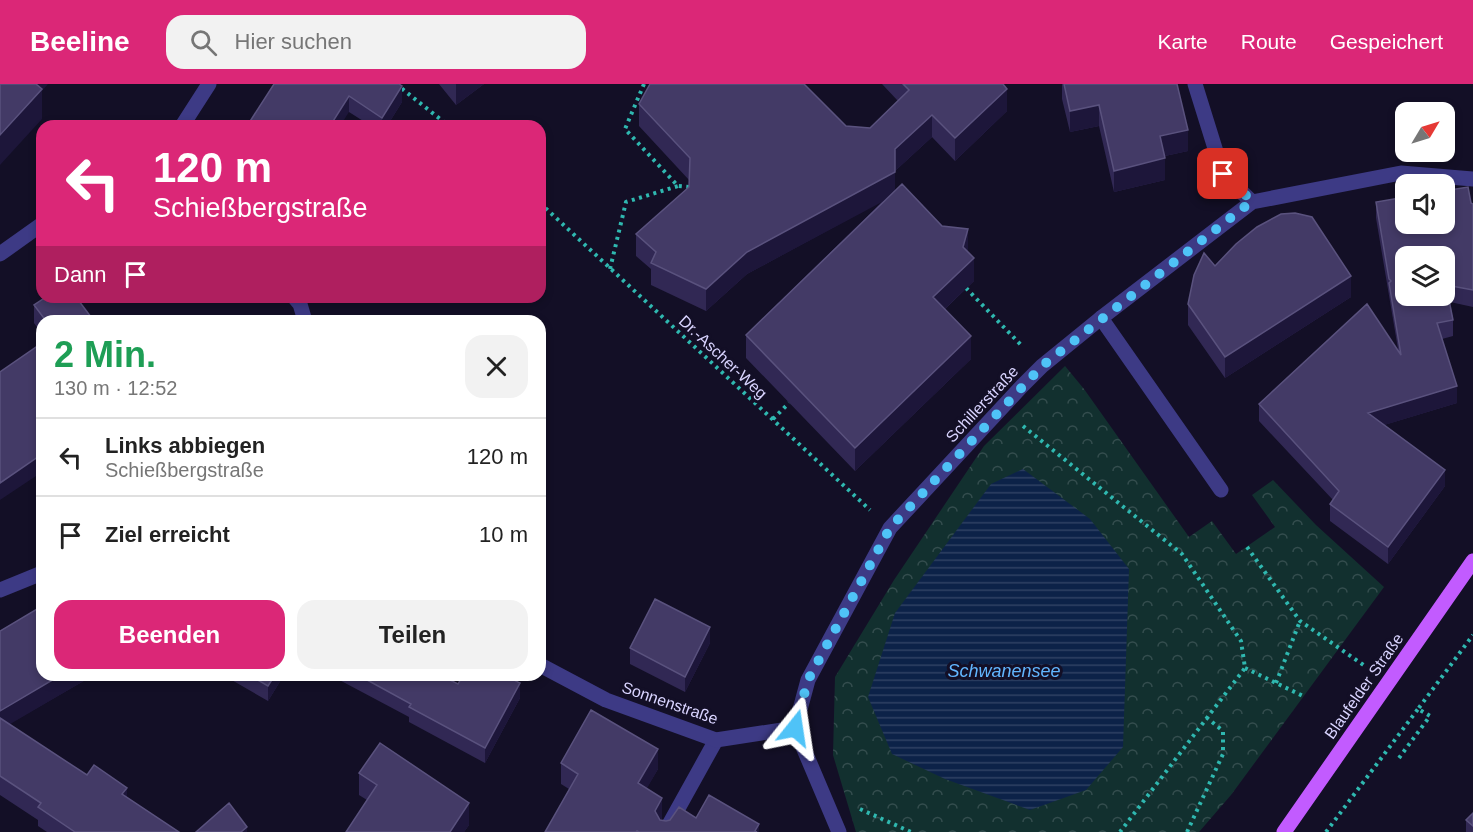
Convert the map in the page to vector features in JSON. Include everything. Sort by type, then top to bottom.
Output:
[{"type":"main road","name":"Blaufelder Straße","points":[[1284,832],[1473,561]]},
{"type":"street","points":[[186,120],[209,84]]},
{"type":"street","points":[[1195,84],[1223,174],[1252,201]]},
{"type":"street","name":"Schillerstraße","points":[[795,728],[808,680],[890,528],[1042,366],[1101,318],[1252,201],[1401,173],[1473,179]]},
{"type":"street","points":[[0,254],[36,228]]},
{"type":"street","points":[[1101,318],[1221,490]]},
{"type":"street","points":[[0,590],[36,575]]},
{"type":"street","name":"Sonnenstraße","points":[[546,668],[606,700],[716,740],[795,728]]},
{"type":"street","points":[[795,728],[839,832]]},
{"type":"street","points":[[665,832],[716,740]]},
{"type":"path","points":[[396,84],[441,120]]},
{"type":"path","points":[[644,84],[626,129],[678,186]]},
{"type":"path","points":[[610,269],[626,202],[678,186],[690,188]]},
{"type":"path","name":"Dr.-Ascher-Weg","points":[[546,209],[890,528]]},
{"type":"path","points":[[966,288],[1042,366]]},
{"type":"path","points":[[773,419],[789,403]]},
{"type":"path","points":[[1002,409],[1182,554],[1241,641],[1245,668],[1120,832]]},
{"type":"path","points":[[1246,547],[1300,621],[1350,656]]},
{"type":"path","points":[[1276,683],[1300,621]]},
{"type":"path","points":[[1326,832],[1473,635]]},
{"type":"path","points":[[1245,668],[1305,696]]},
{"type":"path","points":[[1399,758],[1430,716],[1418,709]]},
{"type":"path","points":[[1187,832],[1223,754],[1223,731],[1206,717]]},
{"type":"path","points":[[822,791],[911,832]]},
{"type":"green space","points":[[1065,366],[1084,389],[1189,537],[1212,521],[1236,554],[1275,527],[1252,495],[1273,480],[1316,525],[1384,587],[1231,795],[1199,832],[856,832],[833,755],[835,677],[894,580],[984,446]]},
{"type":"water","name":"Schwanensee","points":[[1023,469],[1090,519],[1129,569],[1123,747],[1086,790],[1030,810],[945,779],[892,754],[868,697],[895,613],[991,484]]},
{"type":"building","points":[[0,84],[36,84],[42,89],[0,135]]},
{"type":"building","points":[[274,84],[399,84],[402,86],[382,118],[349,96],[334,120],[251,120]]},
{"type":"building","points":[[650,84],[804,84],[846,126],[870,128],[909,90],[903,84],[1003,84],[1007,89],[955,138],[932,115],[895,149],[895,172],[747,252],[706,289],[651,263],[656,252],[636,234],[689,187],[690,158],[639,104]]},
{"type":"building","points":[[1064,84],[1177,84],[1188,130],[1160,136],[1165,158],[1114,171],[1099,105],[1070,111]]},
{"type":"building","points":[[902,184],[942,226],[968,229],[963,247],[974,258],[933,297],[971,336],[855,448],[746,335]]},
{"type":"building","points":[[1468,187],[1473,204],[1473,290],[1455,287],[1455,246],[1395,246],[1395,306],[1450,306],[1453,320],[1437,323],[1457,386],[1368,413],[1445,470],[1388,547],[1330,504],[1339,491],[1259,404],[1367,304],[1401,355],[1389,283],[1391,281],[1376,202],[1395,199],[1395,234],[1455,234],[1455,189]]},
{"type":"building","points":[[1295,213],[1312,217],[1351,276],[1225,357],[1188,304],[1194,275],[1204,253],[1215,266],[1236,244],[1257,227],[1281,214]]},
{"type":"building","points":[[37,303],[80,303],[90,315],[42,315],[34,305]]},
{"type":"building","points":[[36,347],[36,458],[0,483],[0,372]]},
{"type":"building","points":[[655,599],[710,627],[685,677],[630,648]]},
{"type":"building","points":[[36,610],[36,681],[51,681],[0,711],[0,631]]},
{"type":"building","points":[[259,681],[271,681],[268,686]]},
{"type":"building","points":[[369,681],[452,681],[458,684],[460,681],[516,681],[520,683],[485,748],[409,707],[411,704]]},
{"type":"building","points":[[591,710],[658,749],[638,783],[662,798],[655,811],[660,820],[670,820],[679,807],[696,818],[709,795],[759,824],[755,831],[757,832],[545,832],[578,774],[561,763]]},
{"type":"building","points":[[0,718],[87,775],[94,765],[127,788],[122,794],[179,832],[75,832],[38,807],[41,803],[0,776]]},
{"type":"building","points":[[380,743],[469,803],[450,832],[346,832],[377,785],[359,773]]},
{"type":"building","points":[[229,803],[247,827],[241,832],[196,832]]},
{"type":"building","points":[[1473,813],[1473,826],[1466,820]]},
{"type":"route","points":[[795,728],[808,680],[890,528],[1042,366],[1252,201],[1223,174]]}]
